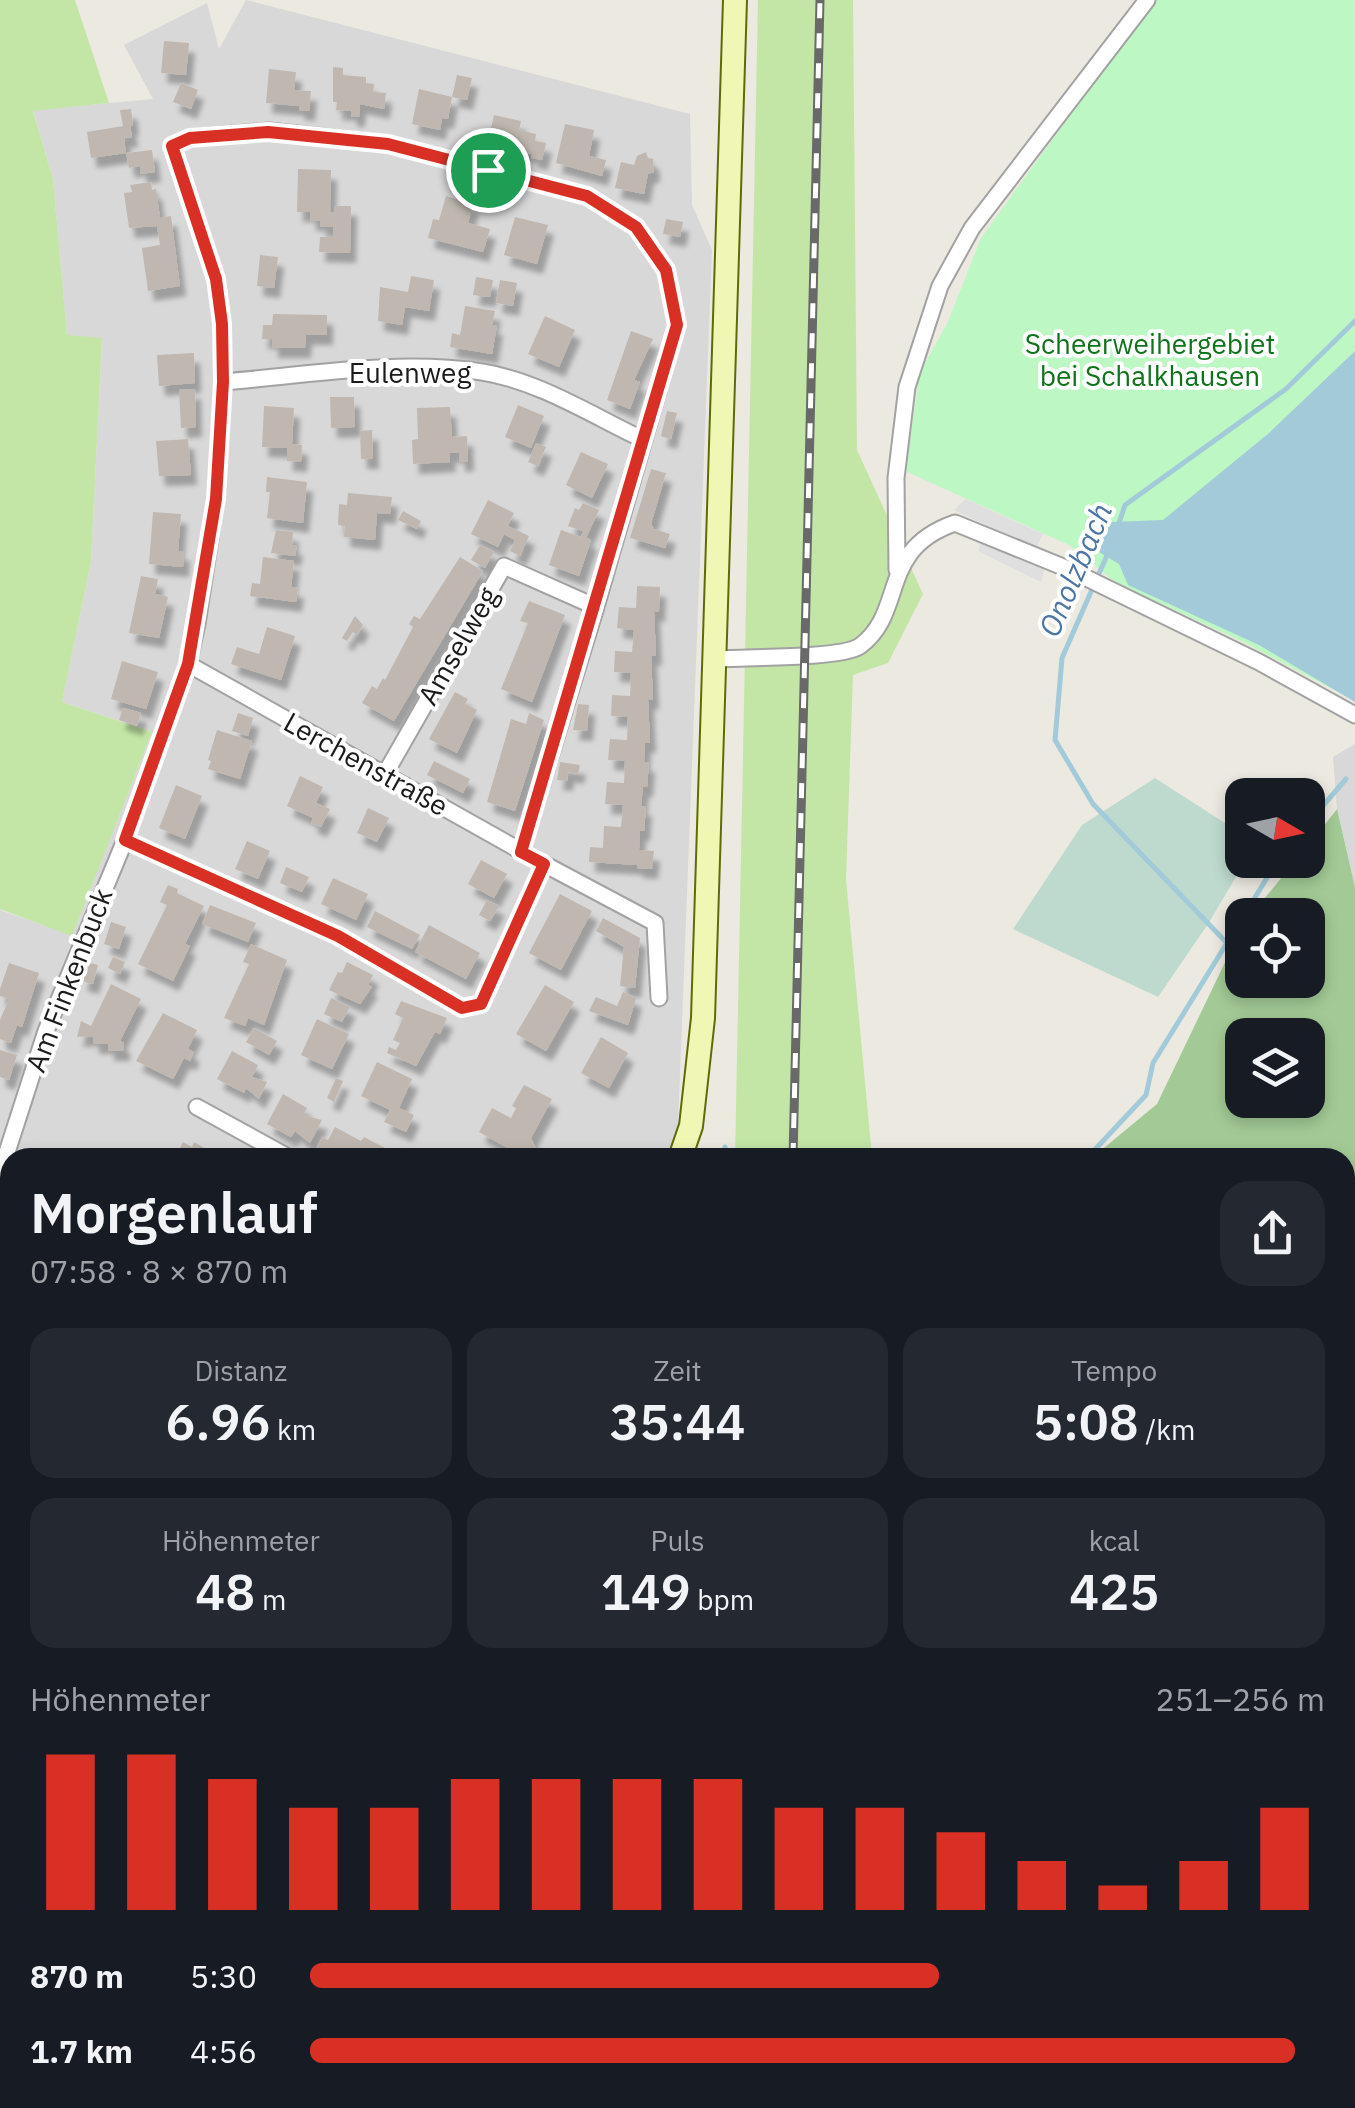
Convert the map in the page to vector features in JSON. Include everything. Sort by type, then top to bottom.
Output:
[{"type":"main road","points":[[683,1148],[691,1126],[703,1018],[734,0]]},
{"type":"street","points":[[898,574],[896,478],[907,387],[940,286],[972,228],[1147,0]]},
{"type":"street","name":"Am Finkenbuck","points":[[8,1148],[46,1031],[125,840],[188,664],[216,499],[222,324],[216,279],[172,146],[190,138],[268,132],[388,144],[587,196],[604,206],[636,227],[666,270],[677,325],[644,440]]},
{"type":"street","name":"Eulenweg","points":[[223,382],[408,368],[484,372],[529,385],[644,440]]},
{"type":"street","points":[[521,852],[644,440]]},
{"type":"street","points":[[715,659],[834,653],[859,647],[879,623],[912,548],[936,530],[955,523],[971,526],[1114,591],[1260,662],[1355,715]]},
{"type":"street","name":"Amselweg","points":[[385,774],[504,566],[596,606]]},
{"type":"street","name":"Lerchenstraße","points":[[188,664],[655,923],[658,998]]},
{"type":"street","points":[[125,840],[338,936],[462,1008],[481,1004],[544,864]]},
{"type":"street","points":[[197,1106],[272,1148]]},
{"type":"shaded area","points":[[246,0],[690,114],[692,205],[712,250],[678,1126],[671,1148],[0,1148],[0,910],[72,935],[152,732],[62,702],[91,562],[102,339],[67,336],[53,179],[33,110],[153,99],[124,45],[207,3],[219,49]]},
{"type":"shaded area","points":[[966,499],[1043,534],[1036,548],[1045,567],[1041,582],[978,551],[986,525],[954,510]]},
{"type":"shaded area","points":[[1355,744],[1355,887],[1337,809],[1333,757]]},
{"type":"green space","points":[[0,0],[75,0],[109,103],[33,111],[53,179],[67,335],[102,338],[91,562],[62,702],[152,732],[72,936],[0,909]]},
{"type":"green space","points":[[758,0],[853,0],[857,450],[923,594],[888,663],[853,675],[846,879],[871,1148],[735,1148]]},
{"type":"green space","name":"Scheerweihergebiet bei Schalkhausen","points":[[1154,0],[1355,0],[1355,701],[1243,642],[1128,592],[1069,545],[905,471],[920,372],[947,324],[981,238]]},
{"type":"green space","points":[[1155,778],[1225,823],[1225,878],[1235,878],[1158,997],[1013,929],[1082,825]]},
{"type":"green space","points":[[1337,809],[1355,887],[1355,1148],[1104,1148],[1157,1104],[1225,962],[1225,998],[1325,998],[1325,898],[1265,898],[1281,878],[1325,878],[1325,824]]},
{"type":"water","points":[[1355,351],[1355,702],[1259,645],[1128,585],[1119,564],[1094,549],[1111,522],[1163,520],[1269,433]]},
{"type":"building","points":[[164,41],[189,43],[186,75],[161,73]]},
{"type":"building","points":[[333,67],[343,68],[343,75],[366,77],[366,83],[374,84],[373,92],[386,93],[384,109],[360,104],[359,117],[351,117],[351,111],[336,110]]},
{"type":"building","points":[[269,69],[296,72],[294,90],[311,91],[309,111],[299,110],[299,106],[266,103]]},
{"type":"building","points":[[457,75],[472,78],[467,100],[452,97]]},
{"type":"building","points":[[181,83],[198,90],[191,109],[173,102]]},
{"type":"building","points":[[419,89],[452,97],[448,119],[442,118],[440,130],[412,124]]},
{"type":"building","points":[[131,109],[132,137],[124,138],[126,153],[91,158],[87,132],[123,126],[120,110]]},
{"type":"building","points":[[494,115],[521,121],[519,130],[536,134],[535,141],[546,143],[542,160],[531,158],[532,154],[487,146]]},
{"type":"building","points":[[565,124],[594,130],[589,156],[606,160],[602,176],[556,163]]},
{"type":"building","points":[[152,150],[155,172],[141,174],[140,166],[129,168],[126,153]]},
{"type":"building","points":[[646,152],[653,159],[654,172],[648,174],[644,194],[615,188],[621,162],[634,165],[637,156]]},
{"type":"building","points":[[298,169],[331,170],[330,212],[334,212],[334,206],[351,206],[350,253],[319,252],[320,237],[333,237],[333,227],[320,227],[320,221],[310,221],[310,212],[297,212]]},
{"type":"building","points":[[151,182],[152,190],[156,189],[160,218],[171,216],[180,286],[148,291],[142,248],[160,245],[157,226],[129,228],[124,193],[132,192],[130,185]]},
{"type":"building","points":[[446,196],[473,204],[468,223],[490,229],[483,252],[428,238],[433,219],[439,220]]},
{"type":"building","points":[[515,217],[548,225],[537,264],[504,255]]},
{"type":"building","points":[[666,219],[683,222],[680,237],[663,234]]},
{"type":"building","points":[[260,255],[278,257],[274,288],[257,286]]},
{"type":"building","points":[[411,276],[434,280],[429,311],[405,307],[402,325],[378,321],[380,287],[408,292]]},
{"type":"building","points":[[476,277],[493,280],[490,297],[473,295]]},
{"type":"building","points":[[500,280],[517,283],[513,306],[496,303]]},
{"type":"building","points":[[465,306],[495,311],[492,354],[450,347],[452,333],[460,335]]},
{"type":"building","points":[[273,314],[327,315],[327,335],[306,335],[305,348],[272,348],[272,339],[262,339],[263,325],[272,325]]},
{"type":"building","points":[[545,316],[575,330],[559,367],[528,354]]},
{"type":"building","points":[[631,331],[653,339],[634,380],[640,382],[630,409],[607,400]]},
{"type":"building","points":[[194,353],[195,383],[159,386],[157,355]]},
{"type":"building","points":[[195,389],[196,427],[181,428],[179,390]]},
{"type":"building","points":[[330,397],[354,397],[355,427],[331,428]]},
{"type":"building","points":[[518,405],[544,416],[531,448],[505,437]]},
{"type":"building","points":[[264,406],[294,408],[292,444],[302,445],[301,462],[287,461],[287,448],[262,447]]},
{"type":"building","points":[[450,407],[452,437],[467,436],[468,461],[459,462],[459,453],[449,453],[450,462],[413,464],[412,440],[418,439],[417,408]]},
{"type":"building","points":[[667,411],[677,413],[671,439],[661,436]]},
{"type":"building","points":[[372,430],[373,459],[361,459],[360,431]]},
{"type":"building","points":[[188,439],[191,475],[159,476],[156,441]]},
{"type":"building","points":[[536,443],[546,447],[538,466],[528,462]]},
{"type":"building","points":[[581,452],[608,464],[592,498],[566,485]]},
{"type":"building","points":[[651,469],[666,473],[651,524],[654,529],[670,534],[665,548],[630,538]]},
{"type":"building","points":[[267,477],[307,482],[303,523],[267,518]]},
{"type":"building","points":[[348,493],[392,497],[390,514],[377,513],[375,540],[344,537],[345,526],[338,525],[339,504],[347,505]]},
{"type":"building","points":[[488,500],[514,513],[508,526],[529,536],[520,556],[510,551],[515,540],[504,534],[498,547],[471,534]]},
{"type":"building","points":[[583,503],[599,510],[586,538],[591,540],[579,576],[549,565],[561,530],[581,537],[583,531],[568,526],[575,508],[579,510]]},
{"type":"building","points":[[403,511],[421,521],[417,529],[398,520]]},
{"type":"building","points":[[153,512],[181,514],[178,551],[184,551],[183,567],[149,564]]},
{"type":"building","points":[[276,530],[293,532],[295,556],[271,553]]},
{"type":"building","points":[[480,545],[494,552],[485,568],[471,560]]},
{"type":"building","points":[[263,557],[294,561],[291,587],[298,588],[296,602],[250,596],[252,583],[260,584]]},
{"type":"building","points":[[460,557],[483,571],[394,721],[362,703],[372,686],[377,689],[385,680],[413,627],[409,624],[414,616],[420,619]]},
{"type":"building","points":[[141,576],[158,579],[155,594],[168,597],[159,638],[129,633]]},
{"type":"building","points":[[637,586],[660,587],[659,612],[654,611],[656,656],[651,655],[653,700],[648,699],[650,743],[645,743],[644,762],[649,762],[647,787],[643,787],[641,806],[646,806],[639,850],[654,851],[652,869],[589,862],[590,847],[603,848],[604,826],[621,827],[623,805],[605,804],[607,782],[624,783],[625,761],[608,760],[610,739],[627,740],[628,717],[611,716],[612,695],[630,696],[631,673],[614,672],[615,651],[632,652],[634,630],[617,628],[619,607],[636,608]]},
{"type":"building","points":[[529,601],[565,615],[532,702],[501,689],[528,623],[520,621]]},
{"type":"building","points":[[355,616],[363,625],[347,641],[342,638]]},
{"type":"building","points":[[267,627],[295,636],[281,680],[231,664],[237,647],[259,654]]},
{"type":"building","points":[[122,661],[158,672],[146,709],[111,699]]},
{"type":"building","points":[[455,692],[477,710],[457,753],[429,739]]},
{"type":"building","points":[[578,704],[589,705],[587,731],[573,730]]},
{"type":"building","points":[[123,708],[141,713],[137,726],[119,720]]},
{"type":"building","points":[[238,713],[253,718],[248,736],[232,731]]},
{"type":"building","points":[[529,713],[544,720],[515,811],[487,802],[511,719],[526,724]]},
{"type":"building","points":[[217,730],[252,741],[240,779],[208,769]]},
{"type":"building","points":[[434,761],[470,779],[463,793],[427,775]]},
{"type":"building","points":[[560,762],[580,765],[578,774],[568,772],[567,781],[557,780]]},
{"type":"building","points":[[300,776],[323,787],[316,803],[330,809],[321,827],[311,823],[313,818],[287,806]]},
{"type":"building","points":[[176,785],[202,796],[185,839],[159,828]]},
{"type":"building","points":[[368,808],[389,818],[377,842],[357,833]]},
{"type":"building","points":[[247,841],[270,851],[258,879],[235,869]]},
{"type":"building","points":[[481,860],[507,874],[494,898],[468,884]]},
{"type":"building","points":[[286,867],[309,877],[302,892],[280,883]]},
{"type":"building","points":[[333,878],[368,894],[356,920],[321,904]]},
{"type":"building","points":[[168,885],[204,906],[185,944],[190,946],[173,981],[138,964],[167,905],[160,902]]},
{"type":"building","points":[[560,894],[592,911],[561,970],[529,953]]},
{"type":"building","points":[[487,900],[499,906],[490,921],[479,915]]},
{"type":"building","points":[[210,905],[256,923],[248,942],[202,924]]},
{"type":"building","points":[[375,911],[420,935],[412,949],[367,927]]},
{"type":"building","points":[[603,918],[640,938],[635,988],[620,986],[624,947],[596,931]]},
{"type":"building","points":[[111,922],[126,927],[119,949],[104,944]]},
{"type":"building","points":[[429,925],[480,953],[466,979],[415,952]]},
{"type":"building","points":[[251,944],[287,960],[264,1025],[248,1018],[245,1026],[224,1018],[249,964],[243,962]]},
{"type":"building","points":[[113,957],[125,962],[120,974],[108,968]]},
{"type":"building","points":[[86,962],[98,965],[93,984],[81,981]]},
{"type":"building","points":[[347,962],[373,975],[368,985],[372,987],[360,1004],[329,990]]},
{"type":"building","points":[[9,963],[39,973],[22,1027],[17,1025],[11,1043],[0,1039],[0,1020],[9,999],[0,996],[0,989]]},
{"type":"building","points":[[111,984],[141,999],[120,1041],[124,1051],[108,1051],[108,1044],[93,1044],[93,1036],[77,1037],[81,1021],[91,1026]]},
{"type":"building","points":[[545,985],[574,1002],[546,1051],[516,1034]]},
{"type":"building","points":[[623,992],[636,998],[628,1025],[589,1011],[596,997],[617,1006]]},
{"type":"building","points":[[331,998],[350,1007],[342,1022],[324,1014]]},
{"type":"building","points":[[401,1001],[447,1018],[416,1066],[387,1053],[389,1047],[396,1050],[400,1043],[393,1040],[403,1018],[395,1014]]},
{"type":"building","points":[[163,1013],[197,1030],[188,1049],[194,1052],[190,1061],[184,1058],[173,1079],[136,1061]]},
{"type":"building","points":[[317,1019],[349,1034],[332,1069],[301,1055]]},
{"type":"building","points":[[254,1028],[277,1041],[269,1055],[246,1042]]},
{"type":"building","points":[[601,1037],[628,1053],[609,1088],[581,1073]]},
{"type":"building","points":[[0,1050],[17,1055],[9,1080],[0,1077]]},
{"type":"building","points":[[232,1051],[258,1065],[252,1077],[267,1082],[259,1099],[246,1088],[244,1093],[217,1079]]},
{"type":"building","points":[[377,1062],[412,1079],[399,1108],[414,1115],[406,1132],[384,1122],[390,1110],[361,1096]]},
{"type":"building","points":[[336,1078],[343,1081],[334,1102],[327,1098]]},
{"type":"building","points":[[524,1085],[552,1099],[531,1138],[536,1148],[508,1148],[479,1132],[492,1108],[511,1118],[516,1108],[512,1106]]},
{"type":"building","points":[[283,1094],[307,1108],[303,1115],[322,1120],[310,1143],[295,1131],[291,1137],[267,1124]]},
{"type":"building","points":[[335,1127],[385,1148],[316,1148],[322,1137],[328,1140]]},
{"type":"building","points":[[183,1142],[203,1147],[203,1148],[180,1148]]},
{"type":"waterway","name":"Onolzbach","points":[[1117,529],[1125,505],[1286,389],[1355,321]]},
{"type":"waterway","name":"Onolzbach","points":[[1108,553],[1062,658],[1055,740],[1093,804],[1225,941]]},
{"type":"waterway","name":"Onolzbach","points":[[1325,803],[1346,779]]},
{"type":"waterway","name":"Onolzbach","points":[[1096,1148],[1146,1095],[1153,1063],[1267,878]]},
{"type":"railway","points":[[793,1148],[820,0]]},
{"type":"route","points":[[268,132],[388,144],[488,170],[587,196],[636,227],[666,270],[677,325],[521,852],[544,864],[481,1004],[462,1008],[338,936],[125,840],[188,664],[216,499],[222,324],[216,279],[172,146],[190,138],[268,132]]}]
